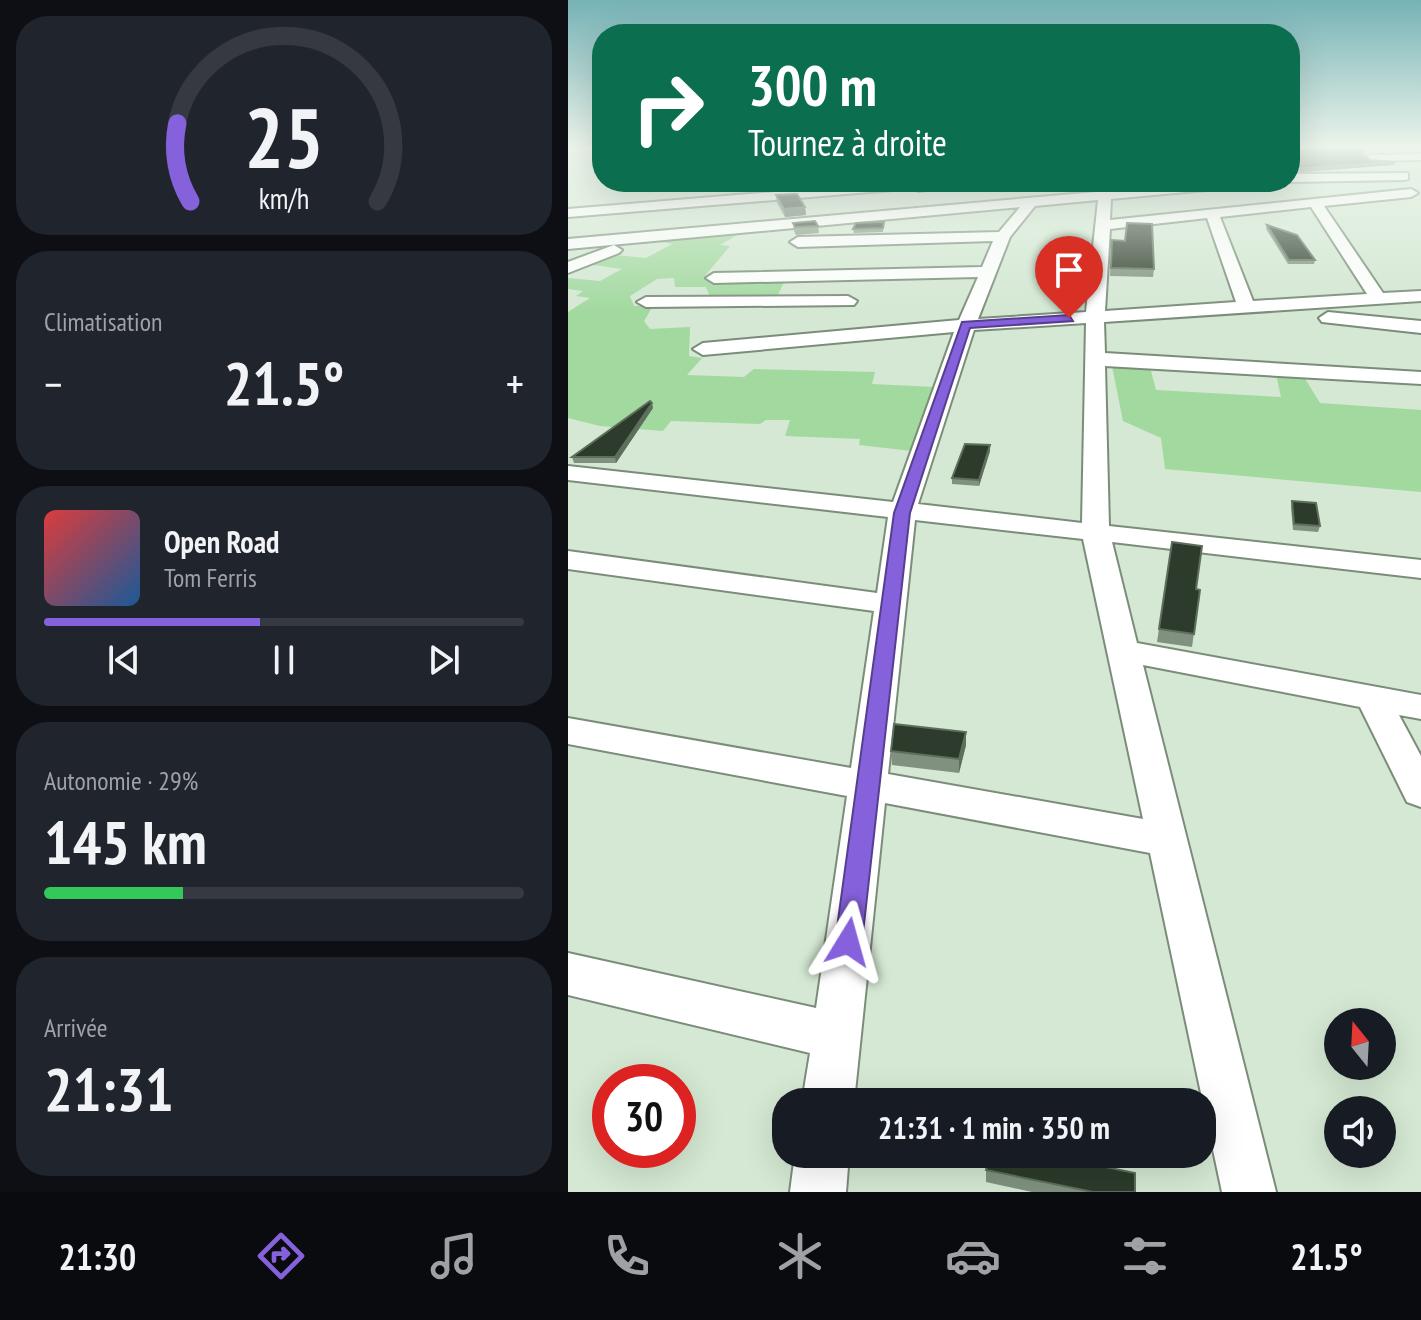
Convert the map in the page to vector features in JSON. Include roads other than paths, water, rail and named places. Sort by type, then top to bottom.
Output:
[{"type":"street","points":[[622,240],[668,203]]},
{"type":"street","points":[[568,213],[695,203]]},
{"type":"street","points":[[850,219],[863,203]]},
{"type":"street","points":[[568,244],[1024,203]]},
{"type":"street","points":[[829,1088],[902,513],[966,325],[1003,236],[1030,203]]},
{"type":"street","points":[[1104,203],[1095,317],[1096,534],[1249,1192]]},
{"type":"street","points":[[1315,203],[1379,300]]},
{"type":"street","points":[[1102,225],[1323,203]]},
{"type":"street","points":[[1212,213],[1247,309]]},
{"type":"street","points":[[734,244],[1003,236]]},
{"type":"street","points":[[568,268],[645,238]]},
{"type":"street","points":[[714,278],[990,272]]},
{"type":"street","points":[[824,338],[865,274]]},
{"type":"street","points":[[703,349],[966,325],[1421,296]]},
{"type":"street","points":[[646,302],[848,301]]},
{"type":"street","points":[[1247,309],[1421,327]]},
{"type":"street","points":[[1097,359],[1421,378]]},
{"type":"street","points":[[568,473],[1421,569]]},
{"type":"street","points":[[568,560],[892,604]]},
{"type":"street","points":[[1124,651],[1374,701],[1421,707]]},
{"type":"street","points":[[1374,701],[1421,792]]},
{"type":"street","points":[[568,731],[1169,840]]},
{"type":"street","points":[[568,974],[835,1036]]},
{"type":"street","points":[[818,1192],[821,1168]]}]
